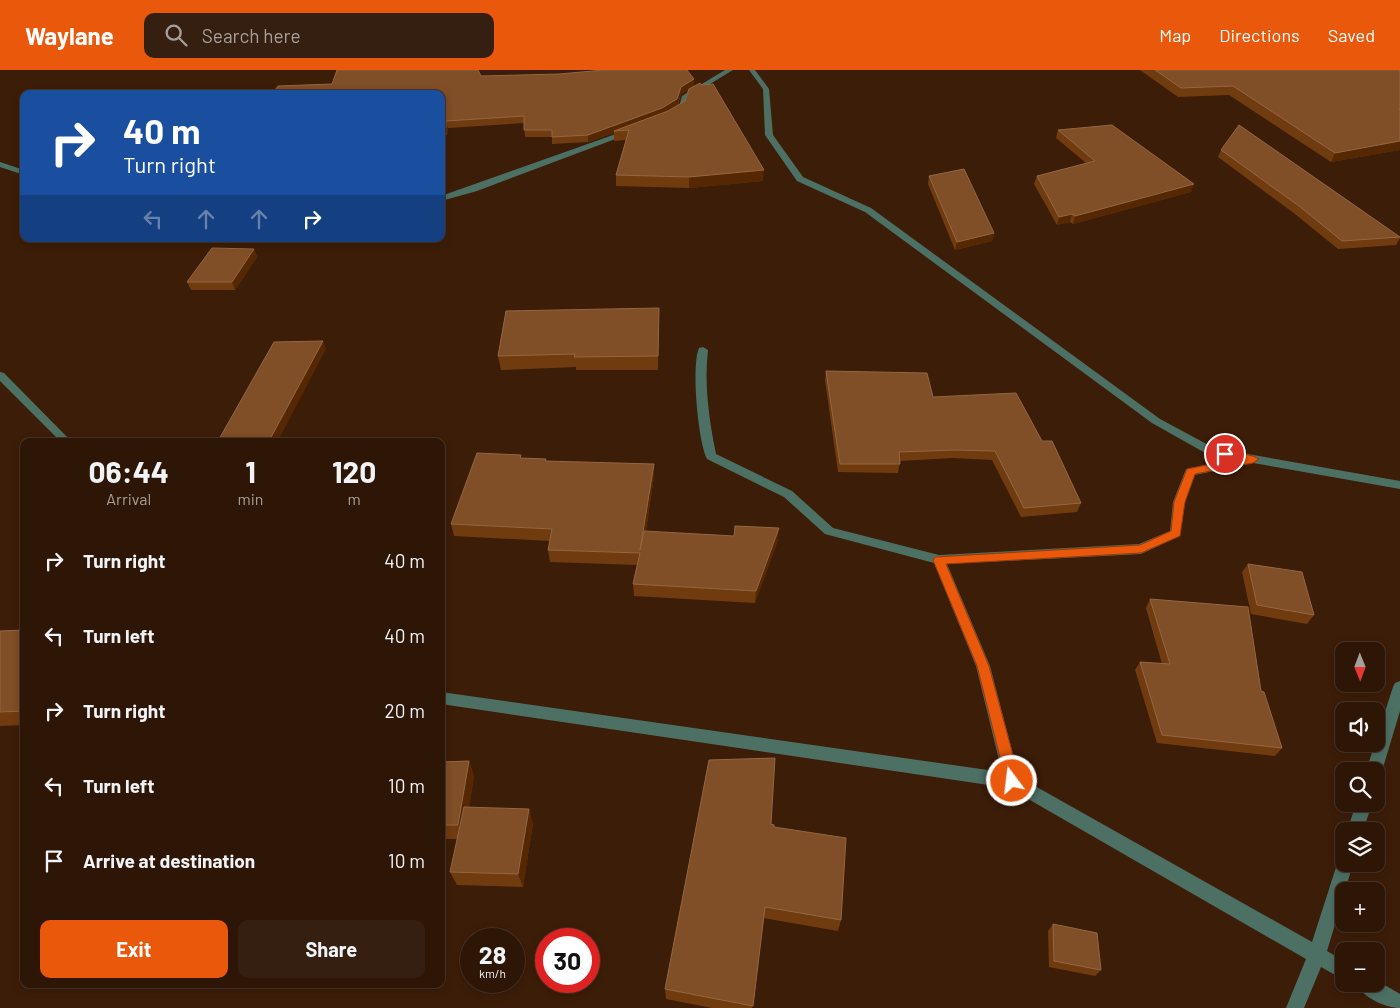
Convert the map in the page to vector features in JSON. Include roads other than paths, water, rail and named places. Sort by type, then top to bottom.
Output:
[{"type":"street","points":[[665,118],[682,108],[684,97],[730,70]]},
{"type":"street","points":[[752,70],[766,89],[769,135],[800,179],[868,210],[1156,421],[1211,451],[1400,485]]},
{"type":"street","points":[[445,198],[474,189],[638,128]]},
{"type":"street","points":[[0,164],[20,172]]},
{"type":"street","points":[[703,350],[700,373],[710,456],[788,494],[829,531],[939,560],[1141,549],[1176,533],[1179,502],[1190,472],[1253,459]]},
{"type":"street","points":[[0,375],[63,438]]},
{"type":"street","points":[[939,560],[983,666],[1012,781]]},
{"type":"street","points":[[1377,762],[1400,687]]},
{"type":"street","points":[[445,699],[1012,781],[1335,966]]},
{"type":"street","points":[[1295,1008],[1317,955],[1343,872]]},
{"type":"street","points":[[1380,992],[1400,1004]]}]
